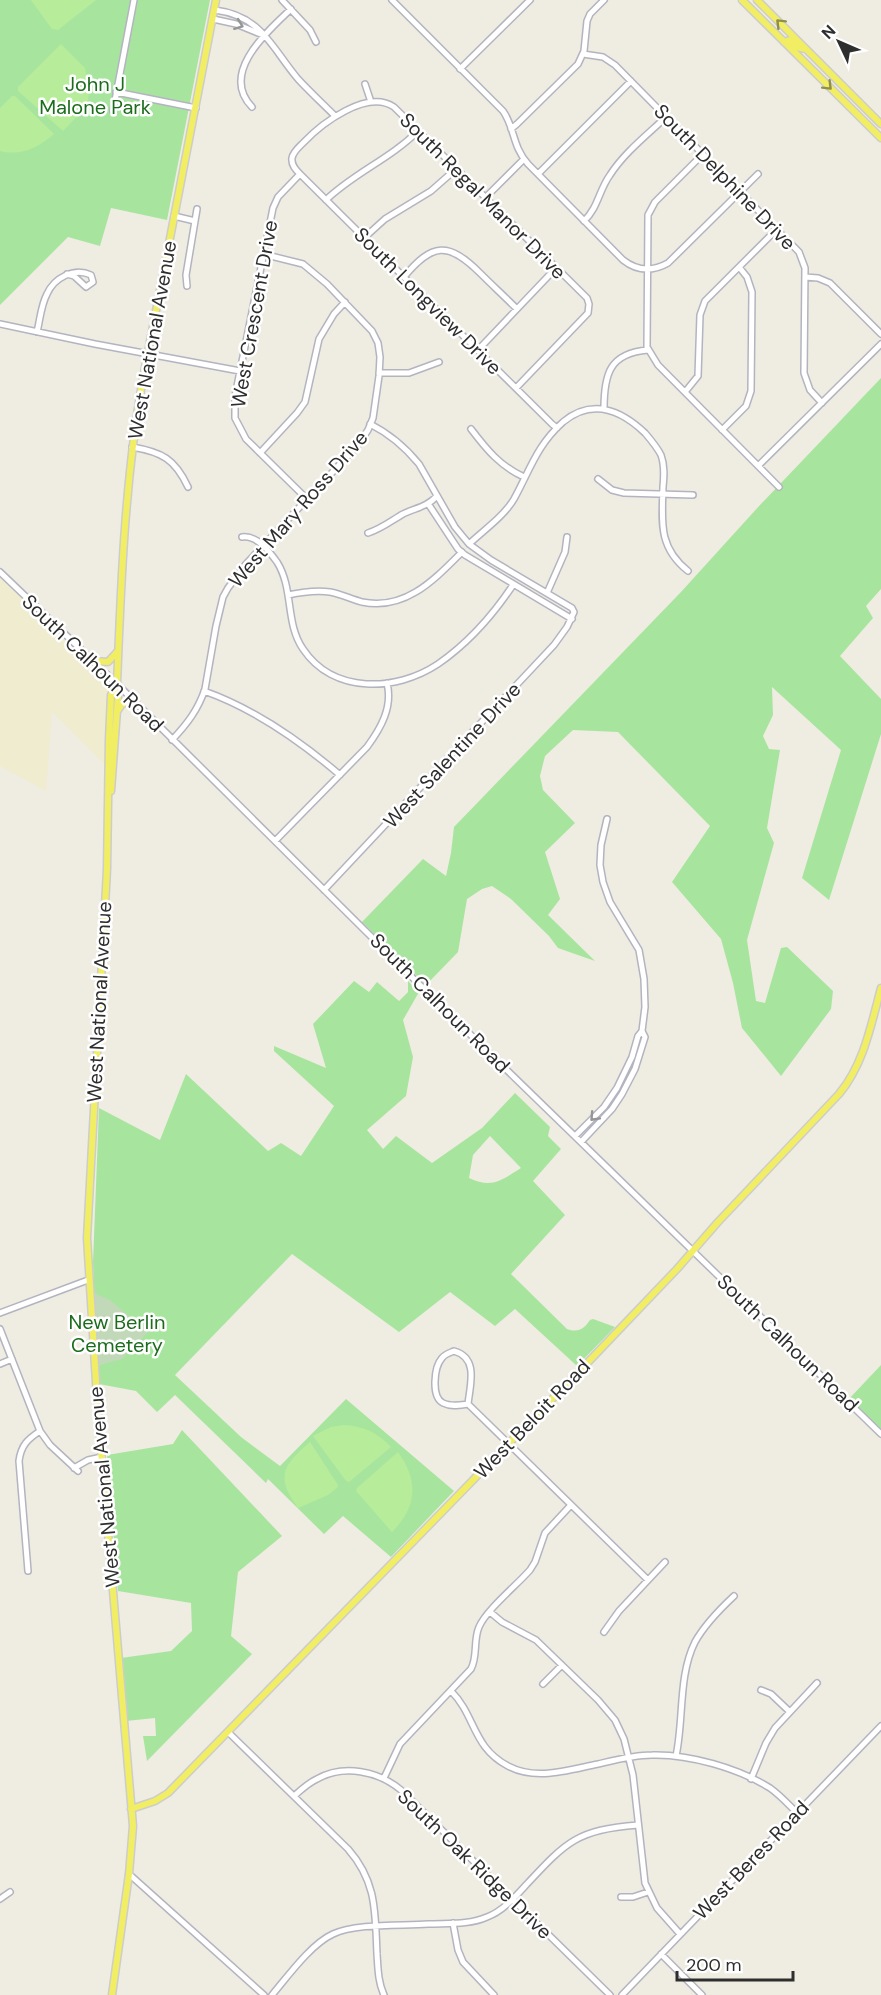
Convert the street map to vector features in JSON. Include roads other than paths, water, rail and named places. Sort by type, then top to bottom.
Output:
[{"type":"main road","name":"West National Avenue","points":[[112,1995],[133,1839],[88,1280],[87,1221],[109,797],[114,761],[125,526],[132,447],[147,354],[216,0]]},
{"type":"main road","points":[[742,0],[881,138]]},
{"type":"main road","points":[[757,0],[881,124]]},
{"type":"main road","points":[[784,42],[790,40],[797,47],[806,49]]},
{"type":"main road","points":[[795,53],[810,62],[817,60]]},
{"type":"main road","points":[[94,662],[108,662],[118,651]]},
{"type":"main road","name":"West National Avenue","points":[[109,797],[111,695],[117,684]]},
{"type":"main road","points":[[117,713],[122,704],[134,701]]},
{"type":"main road","name":"West Beloit Road","points":[[131,1809],[155,1801],[168,1793],[606,1344],[846,1086],[861,1058],[881,988]]},
{"type":"street","points":[[112,111],[134,0]]},
{"type":"street","points":[[282,0],[310,30],[316,42]]},
{"type":"street","points":[[392,0],[503,111],[515,144],[524,159],[625,261],[635,267],[647,269],[668,263],[758,174]]},
{"type":"street","points":[[398,6],[403,0]]},
{"type":"street","points":[[460,69],[530,0]]},
{"type":"street","points":[[511,129],[574,68],[583,54],[587,21],[604,0]]},
{"type":"street","points":[[252,106],[243,93],[243,76],[249,55],[263,35],[291,9]]},
{"type":"street","points":[[215,10],[251,21],[260,28],[263,35],[306,88],[335,116]]},
{"type":"street","points":[[213,20],[236,24],[263,35]]},
{"type":"street","name":"South Delphine Drive","points":[[583,54],[609,60],[799,252],[804,262],[805,277],[804,373],[810,390],[822,403]]},
{"type":"street","points":[[538,174],[631,81]]},
{"type":"street","points":[[300,174],[293,164],[294,153],[311,135],[335,116],[371,102],[365,84]]},
{"type":"street","points":[[116,92],[196,108]]},
{"type":"street","name":"South Regal Manor Drive","points":[[371,102],[389,104],[586,298],[589,306],[585,316],[516,388]]},
{"type":"street","points":[[585,221],[592,212],[613,170],[666,117]]},
{"type":"street","points":[[326,200],[351,178],[396,150],[418,131]]},
{"type":"street","points":[[703,154],[655,202],[650,212],[647,224],[648,350],[658,365],[779,487]]},
{"type":"street","points":[[485,198],[524,159]]},
{"type":"street","points":[[364,238],[385,219],[431,191],[456,169]]},
{"type":"street","name":"South Longview Drive","points":[[300,174],[557,428]]},
{"type":"street","name":"West Crescent Drive","points":[[260,453],[239,428],[234,411],[275,200],[300,174]]},
{"type":"street","points":[[187,286],[186,275],[197,210]]},
{"type":"street","points":[[174,216],[195,221]]},
{"type":"street","points":[[685,392],[695,382],[699,371],[699,320],[702,307],[709,297],[777,229]]},
{"type":"street","points":[[404,277],[422,257],[439,250],[453,252],[467,260],[517,309]]},
{"type":"street","name":"West Mary Ross Drive","points":[[172,740],[194,714],[204,691],[223,597],[235,578],[263,546],[357,445],[370,424],[380,373],[378,343],[372,331],[345,302],[303,264],[263,254]]},
{"type":"street","points":[[722,430],[746,406],[752,391],[752,292],[747,277],[738,267]]},
{"type":"street","points":[[478,350],[556,268]]},
{"type":"street","points":[[37,332],[46,295],[56,282],[67,274]]},
{"type":"street","points":[[805,277],[818,278],[830,283],[881,334]]},
{"type":"street","points":[[308,499],[260,453],[305,402],[319,339],[329,320],[345,302]]},
{"type":"street","points":[[0,324],[240,371]]},
{"type":"street","points":[[758,466],[881,344]]},
{"type":"street","points":[[604,409],[605,381],[611,367],[627,353],[648,350]]},
{"type":"street","points":[[380,373],[409,373],[439,362]]},
{"type":"street","points":[[469,544],[509,506],[536,453],[557,428],[578,413],[604,409],[631,420],[655,444],[663,462],[662,526],[666,542],[672,555],[688,571]]},
{"type":"street","points":[[370,424],[394,438],[411,455],[455,527],[469,544],[491,560],[572,608],[573,617]]},
{"type":"street","points":[[471,429],[504,467],[524,477]]},
{"type":"street","points":[[132,447],[155,452],[166,458],[180,470],[188,487]]},
{"type":"street","points":[[597,479],[619,492],[693,495]]},
{"type":"street","points":[[368,533],[385,526],[403,514],[429,505],[437,496]]},
{"type":"street","points":[[429,505],[462,552],[513,585],[573,617]]},
{"type":"street","points":[[242,537],[252,538],[263,546],[277,562],[283,574],[292,624],[303,649],[321,668],[337,678],[358,684],[387,683],[419,674],[436,665],[486,621],[513,585]]},
{"type":"street","points":[[548,593],[565,552],[567,537]]},
{"type":"street","points":[[288,595],[321,591],[375,604],[402,600],[417,591],[462,552]]},
{"type":"street","name":"South Calhoun Road","points":[[0,572],[881,1434]]},
{"type":"street","name":"West Salentine Drive","points":[[324,890],[554,645],[573,617]]},
{"type":"street","points":[[275,841],[367,747],[382,723],[388,701],[387,683]]},
{"type":"street","points":[[204,691],[246,708],[263,718],[319,757],[340,775]]},
{"type":"street","points":[[581,1142],[612,1109],[622,1094],[637,1064],[645,1037],[642,1031],[644,978],[639,950],[610,902],[600,865],[601,845],[607,819]]},
{"type":"street","points":[[575,1136],[604,1107],[616,1090],[642,1031]]},
{"type":"street","points":[[630,1061],[637,1064]]},
{"type":"street","points":[[616,1090],[622,1094]]},
{"type":"street","points":[[0,1313],[88,1280]]},
{"type":"street","points":[[0,1329],[40,1431],[50,1445],[76,1470],[88,1460],[102,1457]]},
{"type":"street","points":[[447,1353],[461,1353],[471,1364],[468,1404],[451,1406],[444,1404],[435,1395],[439,1363],[447,1353]]},
{"type":"street","points":[[0,1364],[12,1359]]},
{"type":"street","points":[[468,1404],[648,1580]]},
{"type":"street","points":[[28,1571],[19,1461],[24,1444],[40,1431]]},
{"type":"street","points":[[384,1778],[400,1744],[462,1680],[474,1664],[478,1629],[488,1614],[530,1570],[545,1533],[571,1505]]},
{"type":"street","points":[[604,1632],[619,1611],[665,1562]]},
{"type":"street","points":[[676,1756],[686,1670],[691,1651],[699,1635],[734,1596]]},
{"type":"street","points":[[480,1611],[530,1635],[598,1700],[615,1720],[624,1739],[629,1758],[643,1872],[648,1892],[660,1913],[680,1934]]},
{"type":"street","points":[[543,1684],[562,1665]]},
{"type":"street","points":[[751,1779],[771,1736],[817,1683]]},
{"type":"street","points":[[760,1690],[771,1694],[790,1712]]},
{"type":"street","points":[[451,1691],[462,1705],[487,1751],[518,1771],[533,1774],[552,1773],[629,1758],[651,1755],[676,1756],[714,1764],[751,1779],[776,1793],[797,1813]]},
{"type":"street","name":"West Beres Road","points":[[622,1995],[881,1726]]},
{"type":"street","points":[[228,1732],[348,1849],[361,1865],[373,1892],[378,1973],[384,1995]]},
{"type":"street","name":"South Oak Ridge Drive","points":[[294,1796],[318,1778],[339,1772],[362,1772],[384,1778],[401,1790],[610,1995]]},
{"type":"street","points":[[272,1995],[310,1952],[327,1937],[347,1929],[469,1922],[489,1916],[512,1899],[559,1851],[573,1840],[596,1830],[638,1825]]},
{"type":"street","points":[[129,1874],[264,1995]]},
{"type":"street","points":[[0,1899],[10,1892]]},
{"type":"street","points":[[621,1897],[633,1897],[648,1892]]},
{"type":"street","points":[[453,1923],[458,1950],[463,1962],[494,1995]]},
{"type":"street","points":[[661,1954],[702,1995]]},
{"type":"park label","name":"John J Malone Park","points":[[95,96]]},
{"type":"park label","name":"New Berlin Cemetery","points":[[117,1334]]}]
